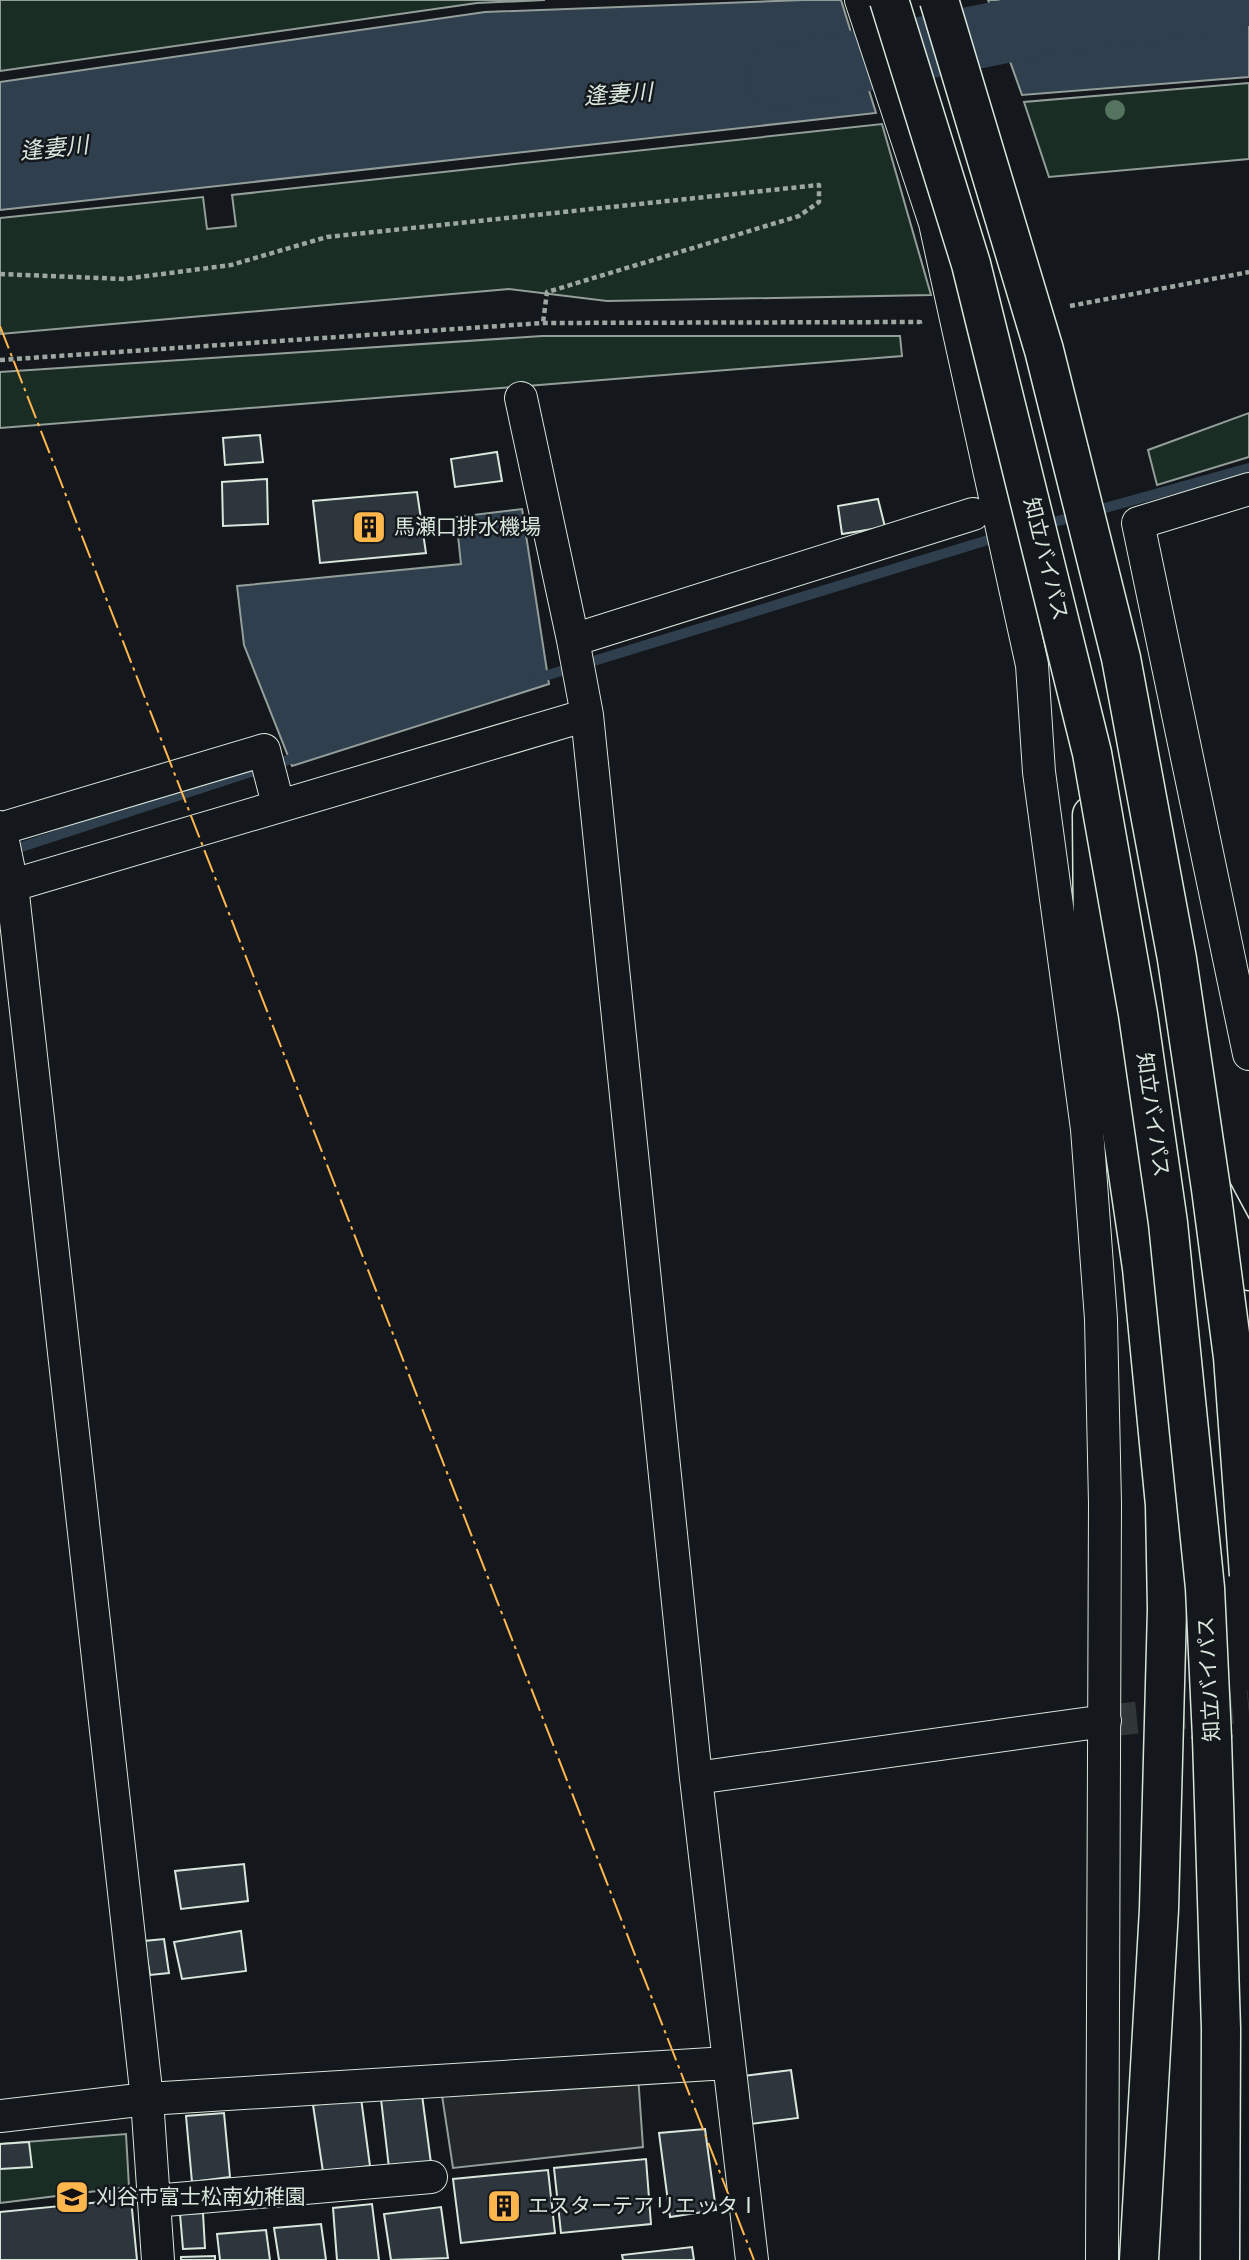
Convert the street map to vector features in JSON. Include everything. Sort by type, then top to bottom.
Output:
[{"type":"highway","name":"知立バイパス","points":[[889,0],[971,264],[1092,753],[1138,1014],[1168,1223],[1205,1588],[1221,2029],[1220,2260]]},
{"type":"highway","points":[[939,0],[1044,349],[1122,658],[1177,959],[1210,1189],[1233,1357],[1249,1575]]},
{"type":"highway","points":[[1092,753],[1093,935],[1142,1268],[1165,1505],[1167,1609],[1159,1909],[1139,2260]]},
{"type":"highway","points":[[1210,1189],[1247,1256],[1249,1271]]},
{"type":"street","points":[[861,0],[935,223],[1032,665],[1039,772],[1087,1129],[1101,1319],[1105,1721],[1101,2260]]},
{"type":"street","points":[[521,398],[587,715],[696,1778],[752,2260]]},
{"type":"street","points":[[1249,489],[1138,523],[1249,1054]]},
{"type":"street","points":[[573,640],[973,514]]},
{"type":"street","points":[[6,887],[278,804],[587,715]]},
{"type":"street","points":[[158,2260],[147,2099],[0,828],[264,750],[278,804]]},
{"type":"street","points":[[696,1778],[1105,1721]]},
{"type":"street","points":[[0,2116],[147,2099],[727,2063]]},
{"type":"street","points":[[154,2201],[431,2177]]},
{"type":"path","points":[[0,274],[124,279],[231,265],[327,237],[819,185],[819,202],[799,216],[547,292],[543,323]]},
{"type":"path","points":[[1056,307],[1097,303],[1249,272]]},
{"type":"path","points":[[0,360],[543,323],[933,321]]},
{"type":"path","points":[[920,322],[923,335]]},
{"type":"green space","points":[[0,0],[545,0],[477,3],[0,71]]},
{"type":"green space","points":[[1249,83],[1249,159],[1049,177],[1024,102]]},
{"type":"green space","points":[[882,124],[931,295],[607,301],[509,289],[0,334],[0,218],[203,197],[207,229],[236,226],[232,195]]},
{"type":"green space","points":[[542,336],[900,336],[902,356],[0,428],[0,372]]},
{"type":"green space","points":[[1249,413],[1249,457],[1157,485],[1148,450]]},
{"type":"green space","points":[[126,2134],[129,2187],[0,2203],[0,2144]]},
{"type":"shaded area","points":[[638,2075],[643,2147],[453,2168],[441,2089]]},
{"type":"water","points":[[841,0],[876,113],[0,210],[0,82],[485,12]]},
{"type":"water","points":[[988,0],[1249,0],[1249,77],[1022,95]]},
{"type":"water","points":[[522,509],[549,684],[292,766],[244,645],[237,586],[461,564],[456,517]]},
{"type":"building","points":[[260,435],[263,462],[225,465],[223,438]]},
{"type":"building","points":[[497,452],[502,481],[455,487],[451,459]]},
{"type":"building","points":[[267,479],[268,524],[223,526],[222,482]]},
{"type":"building","name":"馬瀬口排水機場","points":[[417,492],[426,553],[320,563],[313,501]]},
{"type":"building","points":[[878,499],[885,527],[842,534],[838,506]]},
{"type":"building","points":[[244,1864],[248,1901],[181,1909],[175,1871]]},
{"type":"building","points":[[241,1931],[246,1971],[182,1979],[174,1942]]},
{"type":"building","points":[[164,1939],[169,1973],[150,1975],[144,1941]]},
{"type":"building","points":[[791,2070],[798,2118],[751,2124],[743,2076]]},
{"type":"building","points":[[422,2095],[431,2163],[389,2168],[381,2099]]},
{"type":"building","points":[[361,2098],[370,2166],[323,2172],[313,2105]]},
{"type":"building","points":[[224,2113],[230,2177],[192,2182],[186,2116]]},
{"type":"building","points":[[705,2129],[716,2210],[670,2217],[659,2133]]},
{"type":"building","points":[[29,2142],[32,2167],[0,2169],[0,2144]]},
{"type":"building","points":[[646,2159],[651,2224],[561,2233],[554,2168]]},
{"type":"building","name":"エスターテアリエッタⅠ","points":[[548,2170],[555,2233],[461,2243],[453,2179]]},
{"type":"building","name":"刈谷市富士松南幼稚園","points":[[131,2199],[137,2260],[0,2260],[0,2212]]},
{"type":"building","points":[[372,2204],[379,2260],[337,2260],[333,2208]]},
{"type":"building","points":[[441,2207],[448,2258],[391,2260],[384,2214]]},
{"type":"building","points":[[203,2213],[205,2248],[183,2249],[180,2214]]},
{"type":"building","points":[[321,2224],[326,2260],[279,2260],[274,2228]]},
{"type":"building","points":[[266,2230],[270,2260],[220,2260],[217,2234]]},
{"type":"building","points":[[692,2247],[694,2260],[623,2260],[622,2255]]},
{"type":"building","points":[[215,2256],[215,2260],[181,2260],[181,2257]]},
{"type":"waterway","name":"逢妻川","points":[[776,78],[1056,21],[1231,0]]},
{"type":"waterway","points":[[1040,526],[1249,468]]},
{"type":"waterway","points":[[535,679],[1001,536]]},
{"type":"waterway","points":[[9,851],[300,756]]},
{"type":"tunnel","points":[[1105,1721],[1249,1706]]},
{"type":"power","points":[[0,326],[754,2260]]},
{"type":"place","name":"馬瀬口排水機場","points":[[369,527]]},
{"type":"place","name":"刈谷市富士松南幼稚園","points":[[72,2197]]},
{"type":"place","name":"エスターテアリエッタⅠ","points":[[504,2206]]}]
